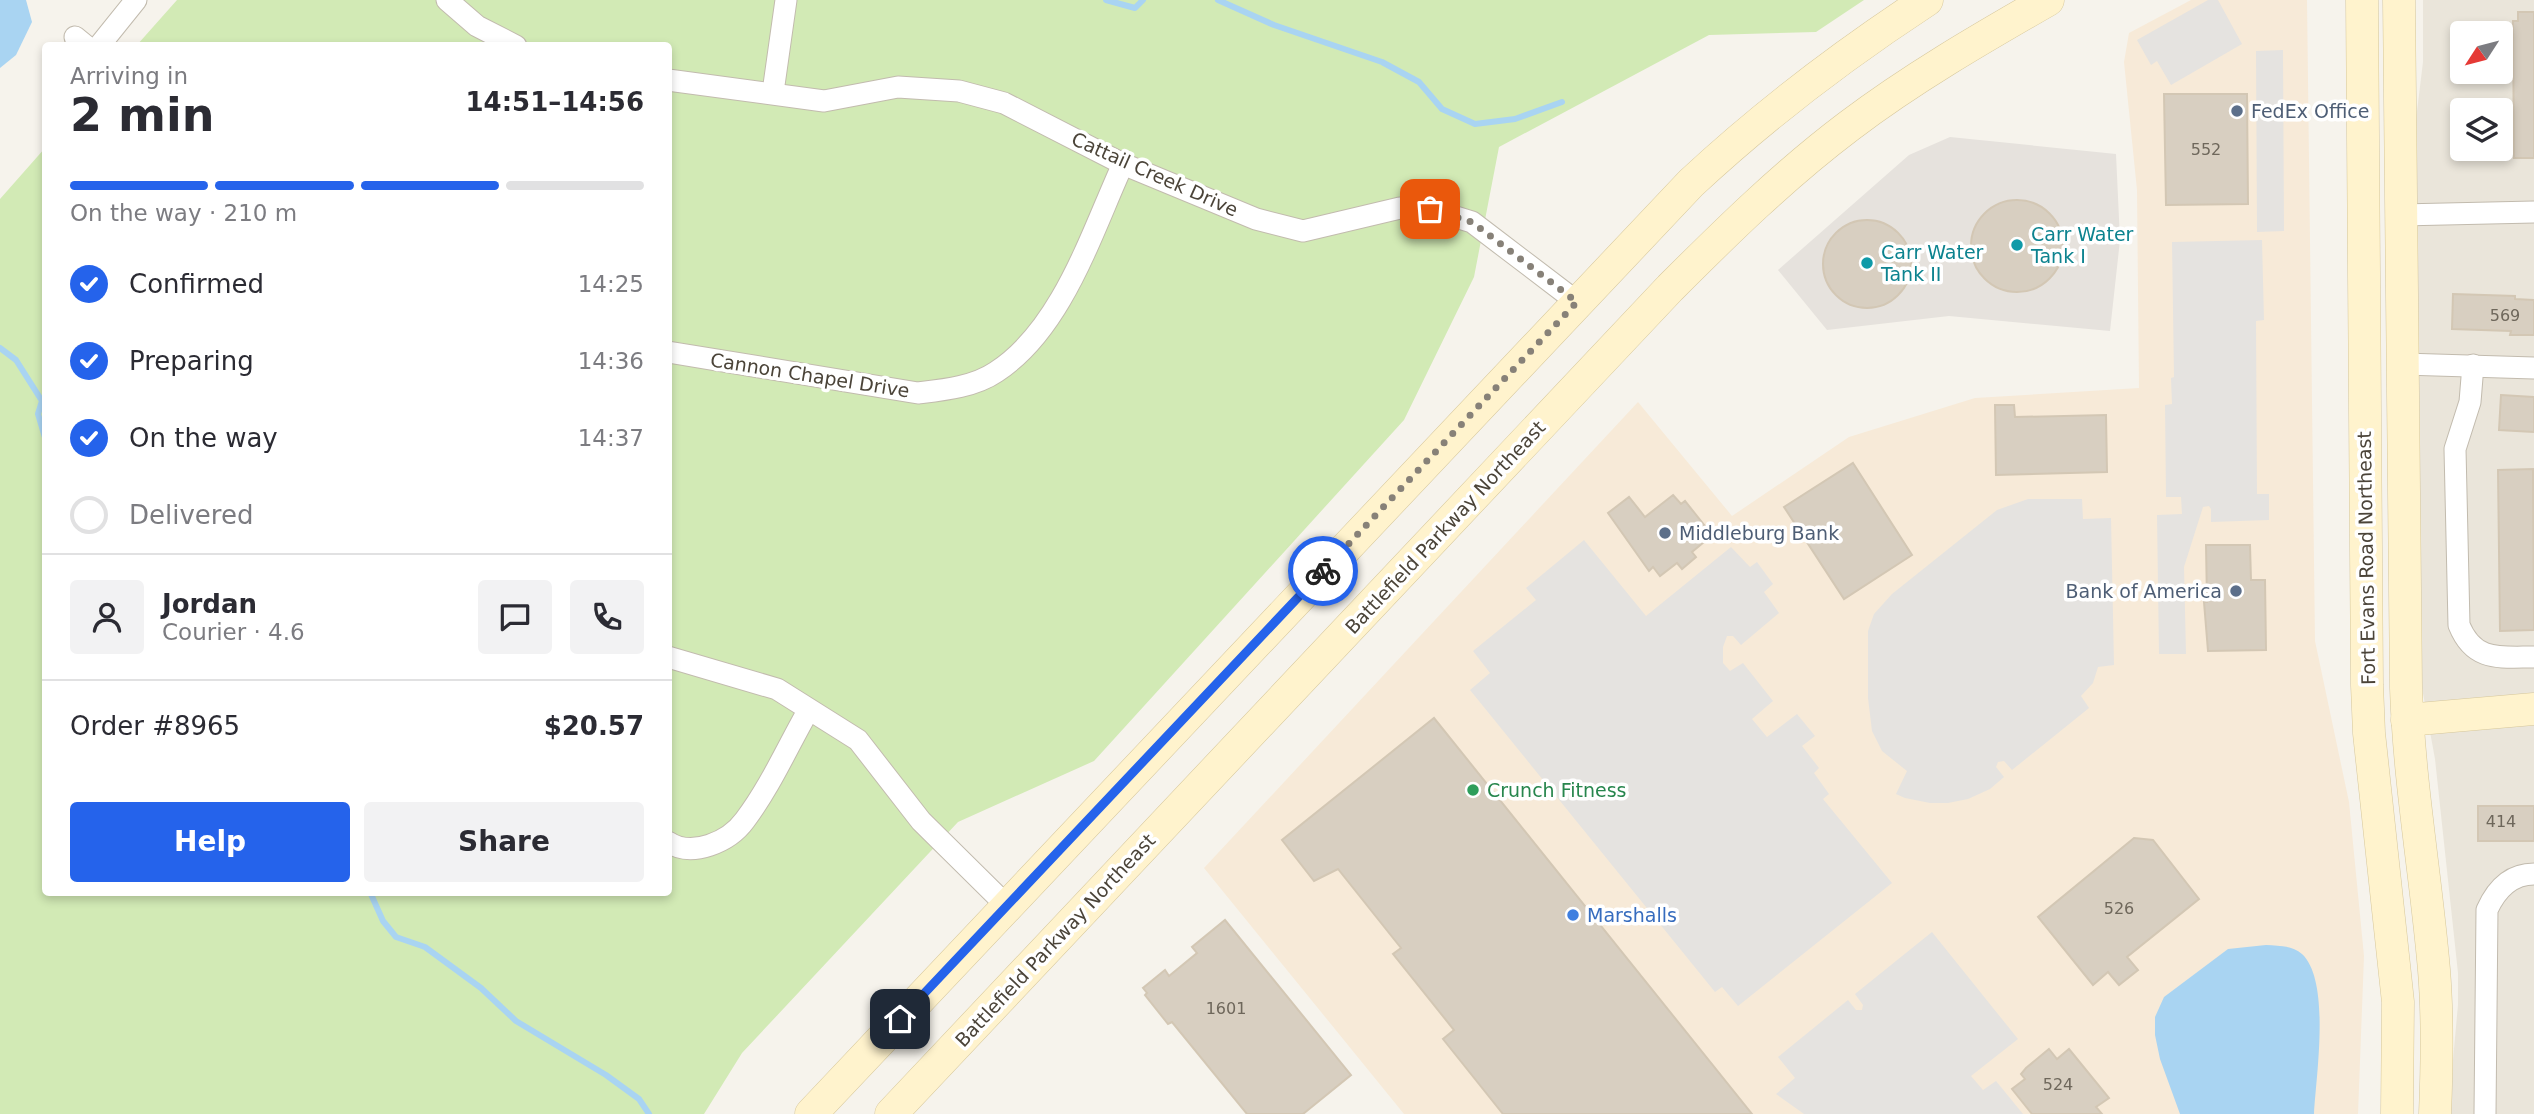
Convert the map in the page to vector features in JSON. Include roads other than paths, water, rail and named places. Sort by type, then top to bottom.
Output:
[{"type":"main road","points":[[811,1114],[1691,183],[1737,141],[1858,45],[1927,0]]},
{"type":"main road","name":"Battlefield Parkway Northeast","points":[[891,1114],[1670,288],[1746,212],[1809,157],[1878,105],[2048,0]]},
{"type":"main road","name":"Fort Evans Road Northeast","points":[[2362,0],[2367,685],[2369,733],[2398,1002],[2397,1114]]},
{"type":"main road","name":"Fort Evans Road Northeast","points":[[2399,0],[2407,720],[2434,969],[2437,1021],[2435,1114]]},
{"type":"main road","points":[[2407,720],[2534,709]]},
{"type":"street","points":[[102,42],[136,0]]},
{"type":"street","points":[[447,0],[477,26],[508,42]]},
{"type":"street","points":[[773,92],[786,0]]},
{"type":"street","name":"Cattail Creek Drive","points":[[672,80],[824,100],[898,87],[959,91],[1004,103],[1123,164],[1256,219],[1303,231],[1400,208],[1430,209],[1472,222],[1577,302]]},
{"type":"street","name":"Cannon Chapel Drive","points":[[672,353],[918,393],[952,389],[994,374],[1031,344],[1057,307],[1123,164]]},
{"type":"street","points":[[2401,215],[2534,212]]},
{"type":"street","points":[[2403,364],[2534,368]]},
{"type":"street","points":[[2473,365],[2470,402],[2455,449],[2459,625],[2465,639],[2475,650],[2487,655],[2534,657]]},
{"type":"street","points":[[672,658],[778,689],[808,711],[858,740],[921,821],[1007,906]]},
{"type":"street","points":[[672,843],[695,850],[720,840],[744,822],[808,711]]},
{"type":"street","points":[[2485,1114],[2487,910],[2501,886],[2514,878],[2534,874]]},
{"type":"water","points":[[0,0],[26,0],[32,22],[16,55],[0,68]]},
{"type":"water","points":[[2266,945],[2290,947],[2302,954],[2311,967],[2319,1006],[2320,1030],[2314,1114],[2180,1114],[2160,1059],[2155,1035],[2155,1017],[2164,997],[2228,949]]},
{"type":"waterway","points":[[1106,0],[1135,8],[1143,0]]},
{"type":"waterway","points":[[1218,0],[1274,25],[1382,62],[1419,82],[1442,109],[1475,124],[1515,119],[1562,102]]},
{"type":"waterway","points":[[0,348],[16,360],[42,401]]},
{"type":"waterway","points":[[42,401],[38,414],[42,428]]},
{"type":"waterway","points":[[372,896],[383,921],[396,937],[425,947],[481,988],[516,1021],[606,1075],[639,1099],[649,1114]]},
{"type":"place","name":"FedEx Office","points":[[2237,111]]},
{"type":"place","name":"Carr Water Tank I","points":[[2017,245]]},
{"type":"place","name":"Carr Water Tank II","points":[[1867,263]]},
{"type":"place","name":"Middleburg Bank","points":[[1665,533]]},
{"type":"place","name":"Bank of America","points":[[2236,591]]},
{"type":"place","name":"Crunch Fitness","points":[[1473,790]]},
{"type":"place","name":"Marshalls","points":[[1573,915]]}]
